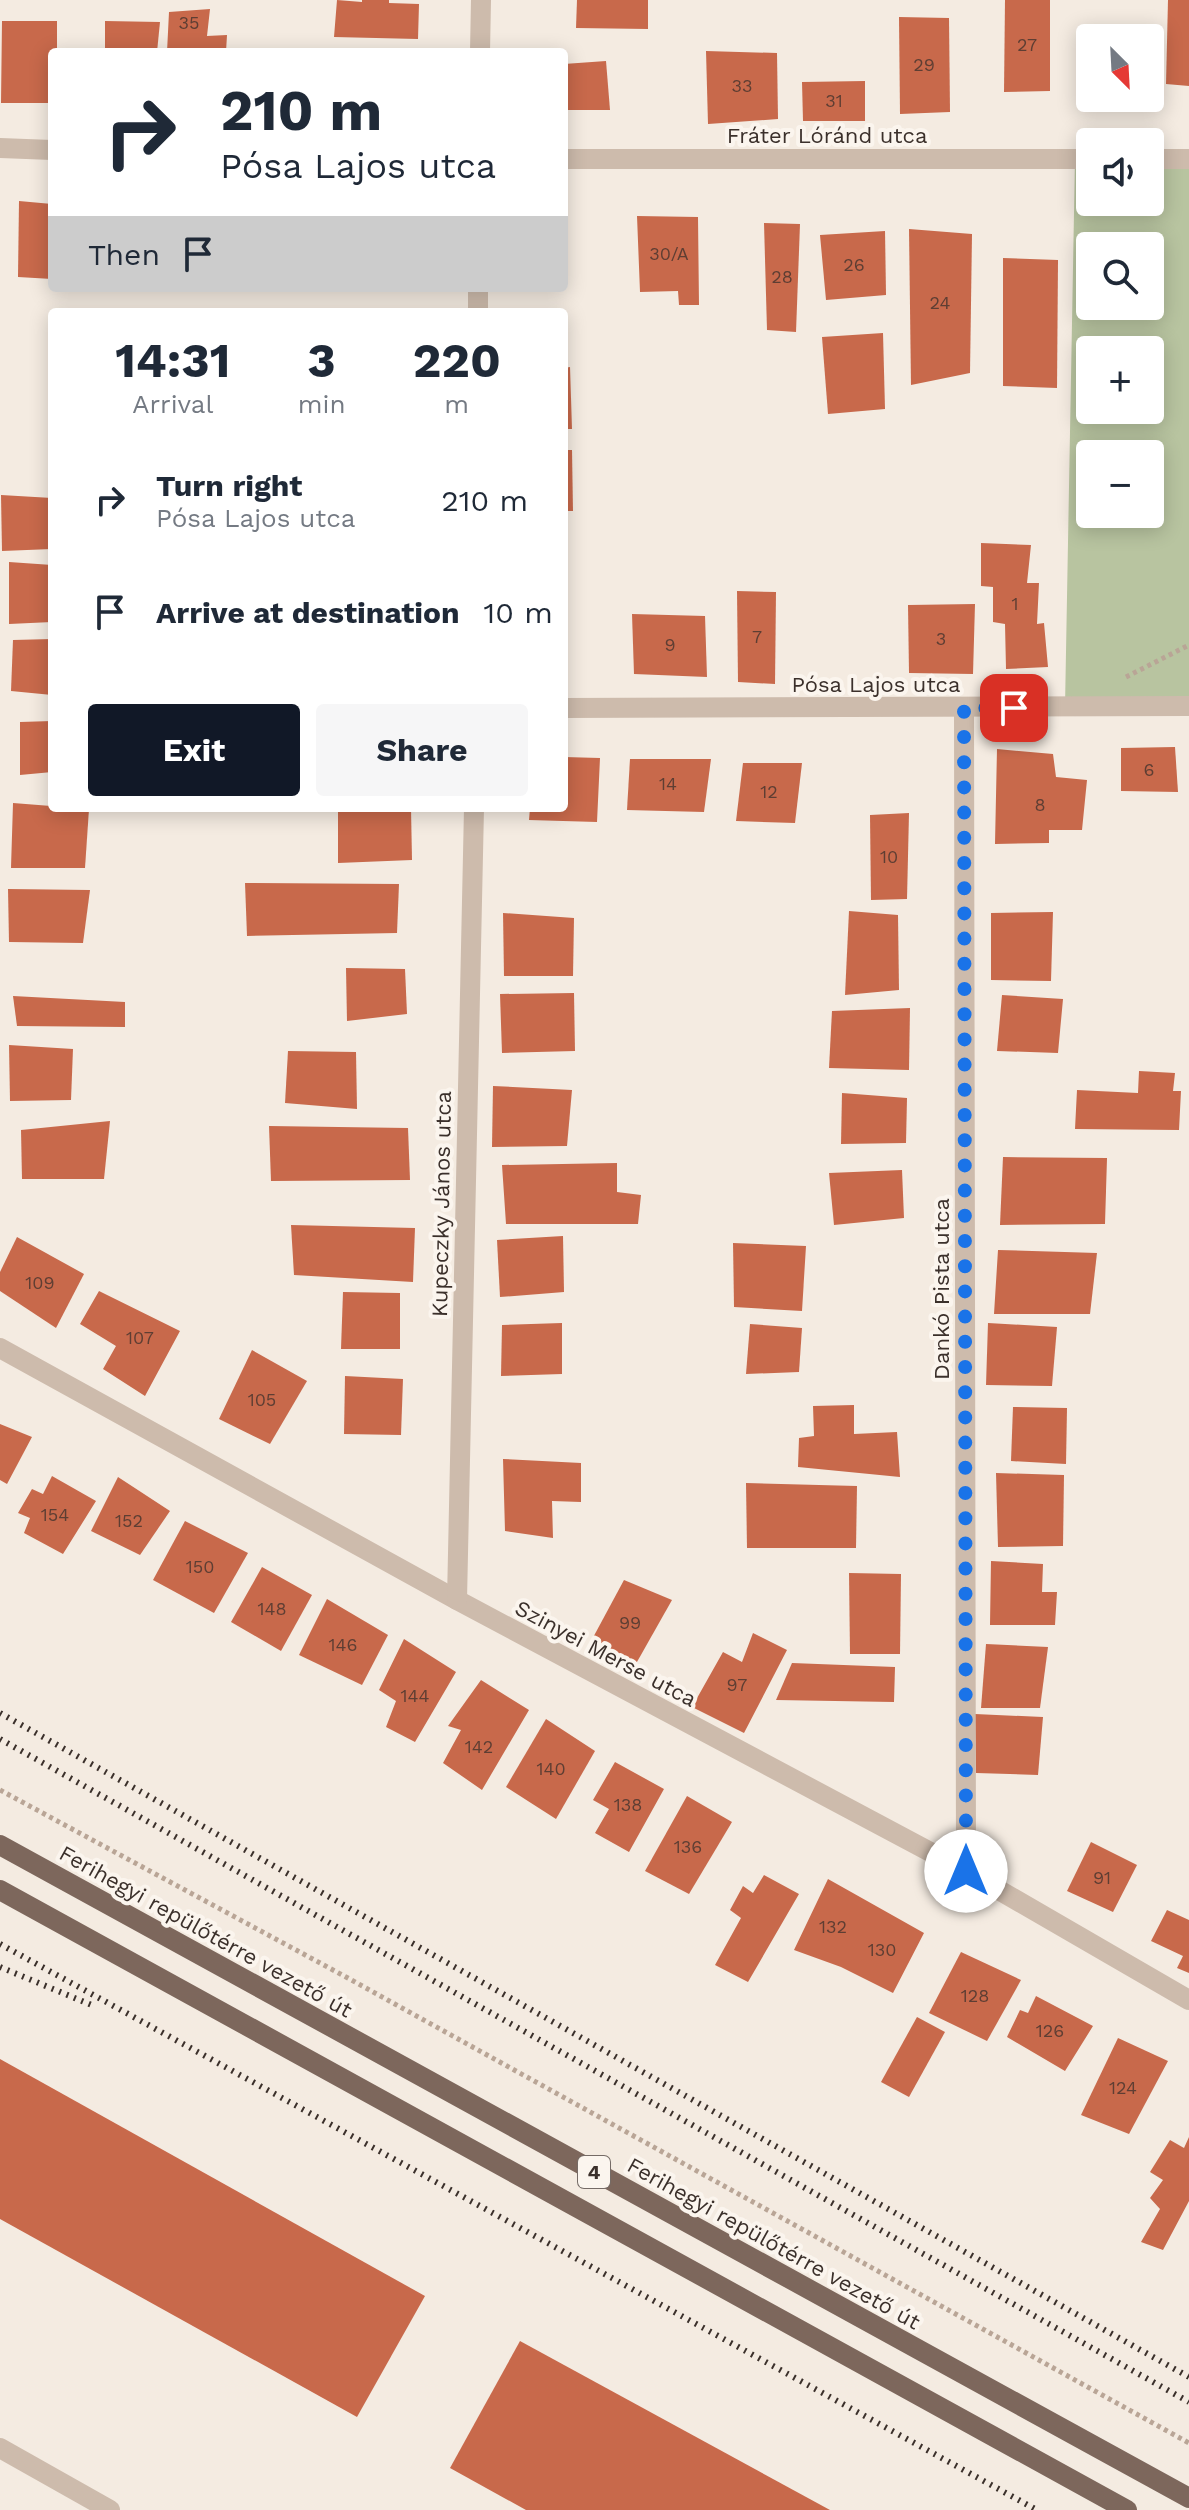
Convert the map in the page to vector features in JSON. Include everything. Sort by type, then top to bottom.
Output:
[{"type":"main road","name":"Ferihegyi repülőtérre vezető út","points":[[0,1845],[1189,2498]]},
{"type":"main road","name":"4","points":[[0,1890],[1127,2510]]},
{"type":"street","points":[[480,48],[481,0]]},
{"type":"street","points":[[0,148],[48,150]]},
{"type":"street","name":"Fráter Lóránd utca","points":[[568,159],[1076,159]]},
{"type":"street","points":[[1164,159],[1189,159]]},
{"type":"street","name":"Pósa Lajos utca","points":[[568,708],[1189,706]]},
{"type":"street","name":"Dankó Pista utca","points":[[964,708],[966,1871]]},
{"type":"street","name":"Kupeczky János utca","points":[[457,1600],[474,812]]},
{"type":"street","name":"Szinyei Merse utca","points":[[0,1348],[457,1600],[966,1871],[1189,2000]]},
{"type":"street","points":[[0,2448],[110,2510]]},
{"type":"path","points":[[0,1790],[346,1977],[1189,2443]]},
{"type":"green space","points":[[1075,158],[1076,216],[1164,216],[1164,158],[1189,158],[1189,706],[1065,707]]},
{"type":"building","points":[[337,0],[389,0],[389,3],[419,4],[418,39],[334,37]]},
{"type":"building","points":[[577,0],[648,0],[648,29],[576,28]]},
{"type":"building","points":[[1005,0],[1050,0],[1050,91],[1004,92]]},
{"type":"building","points":[[1168,0],[1189,0],[1189,86],[1166,84]]},
{"type":"building","points":[[210,9],[207,36],[227,35],[226,48],[167,48],[169,12]]},
{"type":"building","points":[[899,17],[949,18],[950,112],[900,114]]},
{"type":"building","points":[[2,21],[57,21],[57,48],[48,48],[48,103],[1,103]]},
{"type":"building","points":[[105,21],[160,22],[157,48],[105,48]]},
{"type":"building","points":[[706,51],[777,53],[778,119],[708,124]]},
{"type":"building","points":[[606,61],[610,110],[568,110],[568,64]]},
{"type":"building","points":[[865,81],[865,121],[803,121],[802,82]]},
{"type":"building","points":[[19,201],[48,204],[48,279],[18,277]]},
{"type":"building","points":[[637,216],[698,217],[699,305],[679,305],[678,291],[640,292]]},
{"type":"building","points":[[764,223],[800,224],[796,332],[767,330]]},
{"type":"building","points":[[909,229],[972,234],[970,373],[911,385]]},
{"type":"building","points":[[885,231],[886,295],[826,300],[820,235]]},
{"type":"building","points":[[1003,258],[1058,260],[1057,388],[1003,386]]},
{"type":"building","points":[[883,333],[885,409],[828,414],[822,337]]},
{"type":"building","points":[[570,367],[572,429],[568,429]]},
{"type":"building","points":[[568,450],[572,450],[573,511],[568,511]]},
{"type":"building","points":[[1,495],[48,498],[48,549],[2,551]]},
{"type":"building","points":[[981,543],[1031,545],[1027,583],[1039,583],[1037,624],[1044,623],[1048,667],[1006,669],[1005,624],[993,622],[993,587],[981,586]]},
{"type":"building","points":[[9,562],[48,565],[48,622],[9,624]]},
{"type":"building","points":[[737,591],[776,592],[775,684],[738,682]]},
{"type":"building","points":[[975,604],[973,674],[909,673],[908,605]]},
{"type":"building","points":[[632,614],[705,616],[707,677],[634,674]]},
{"type":"building","points":[[48,639],[48,695],[11,691],[13,640]]},
{"type":"building","points":[[48,721],[48,772],[20,775],[20,722]]},
{"type":"building","points":[[1175,747],[1178,792],[1121,791],[1121,748]]},
{"type":"building","points":[[997,749],[1053,754],[1056,777],[1087,780],[1082,830],[1049,830],[1049,843],[995,844]]},
{"type":"building","points":[[568,757],[600,758],[597,822],[529,820],[530,812],[568,812]]},
{"type":"building","points":[[630,759],[711,759],[704,812],[627,810]]},
{"type":"building","points":[[743,763],[802,763],[795,823],[736,821]]},
{"type":"building","points":[[13,803],[48,806],[48,812],[89,812],[85,868],[11,868]]},
{"type":"building","points":[[338,812],[411,812],[412,860],[338,863]]},
{"type":"building","points":[[909,813],[907,899],[871,900],[870,815]]},
{"type":"building","points":[[245,883],[399,884],[397,933],[247,936]]},
{"type":"building","points":[[8,889],[90,890],[83,943],[9,942]]},
{"type":"building","points":[[849,911],[898,915],[899,990],[845,995]]},
{"type":"building","points":[[1053,912],[1051,981],[991,980],[991,913]]},
{"type":"building","points":[[503,913],[574,918],[573,976],[504,976]]},
{"type":"building","points":[[346,968],[405,969],[407,1014],[347,1021]]},
{"type":"building","points":[[574,993],[575,1051],[502,1053],[500,994]]},
{"type":"building","points":[[1002,995],[1063,999],[1058,1053],[997,1051]]},
{"type":"building","points":[[13,996],[125,1002],[125,1027],[17,1026]]},
{"type":"building","points":[[910,1008],[909,1070],[829,1068],[832,1011]]},
{"type":"building","points":[[9,1045],[73,1049],[71,1100],[10,1101]]},
{"type":"building","points":[[288,1051],[356,1052],[357,1109],[285,1103]]},
{"type":"building","points":[[1139,1071],[1175,1073],[1173,1091],[1181,1091],[1179,1130],[1075,1129],[1077,1090],[1138,1093]]},
{"type":"building","points":[[493,1086],[572,1090],[567,1146],[492,1147]]},
{"type":"building","points":[[842,1093],[907,1098],[906,1143],[841,1144]]},
{"type":"building","points":[[110,1121],[104,1179],[22,1179],[21,1130]]},
{"type":"building","points":[[269,1126],[408,1128],[410,1180],[271,1181]]},
{"type":"building","points":[[1003,1157],[1107,1158],[1105,1224],[1000,1225]]},
{"type":"building","points":[[617,1163],[617,1192],[641,1195],[638,1224],[506,1224],[502,1165]]},
{"type":"building","points":[[902,1170],[904,1218],[834,1225],[829,1173]]},
{"type":"building","points":[[291,1225],[415,1228],[413,1282],[294,1275]]},
{"type":"building","points":[[563,1236],[564,1292],[500,1297],[497,1240]]},
{"type":"building","points":[[17,1237],[84,1274],[56,1328],[0,1291],[0,1272]]},
{"type":"building","points":[[733,1243],[806,1246],[802,1311],[734,1307]]},
{"type":"building","points":[[998,1250],[1097,1253],[1090,1314],[994,1314]]},
{"type":"building","points":[[99,1291],[180,1331],[145,1396],[103,1369],[116,1346],[80,1324]]},
{"type":"building","points":[[343,1292],[400,1293],[400,1349],[341,1349]]},
{"type":"building","points":[[562,1323],[562,1374],[501,1376],[502,1325]]},
{"type":"building","points":[[988,1323],[1057,1327],[1052,1386],[986,1385]]},
{"type":"building","points":[[750,1324],[802,1328],[799,1372],[746,1374]]},
{"type":"building","points":[[252,1350],[307,1381],[270,1444],[219,1419]]},
{"type":"building","points":[[345,1376],[403,1379],[401,1435],[344,1434]]},
{"type":"building","points":[[854,1405],[854,1434],[897,1432],[900,1477],[798,1467],[799,1438],[814,1436],[813,1406]]},
{"type":"building","points":[[1013,1407],[1067,1408],[1066,1464],[1011,1461]]},
{"type":"building","points":[[0,1424],[32,1437],[7,1484],[0,1480]]},
{"type":"building","points":[[503,1459],[581,1463],[581,1502],[552,1501],[553,1538],[505,1531]]},
{"type":"building","points":[[996,1473],[1064,1475],[1063,1546],[998,1547]]},
{"type":"building","points":[[52,1476],[96,1501],[63,1554],[24,1533],[30,1518],[18,1513],[32,1489],[43,1494]]},
{"type":"building","points":[[118,1477],[170,1511],[140,1555],[91,1531]]},
{"type":"building","points":[[746,1483],[857,1486],[856,1548],[747,1548]]},
{"type":"building","points":[[185,1521],[248,1553],[214,1613],[153,1580]]},
{"type":"building","points":[[991,1561],[1043,1564],[1042,1592],[1057,1592],[1055,1625],[990,1625]]},
{"type":"building","points":[[262,1567],[312,1595],[281,1651],[231,1622]]},
{"type":"building","points":[[849,1573],[901,1574],[900,1654],[850,1654]]},
{"type":"building","points":[[624,1580],[672,1600],[633,1669],[589,1645]]},
{"type":"building","points":[[327,1599],[388,1635],[362,1685],[299,1655]]},
{"type":"building","points":[[753,1633],[787,1650],[744,1733],[692,1707],[723,1652],[742,1662]]},
{"type":"building","points":[[404,1639],[456,1672],[415,1742],[386,1727],[396,1701],[379,1690]]},
{"type":"building","points":[[986,1644],[1048,1647],[1040,1708],[981,1708]]},
{"type":"building","points":[[792,1663],[895,1667],[894,1702],[776,1700]]},
{"type":"building","points":[[481,1680],[529,1710],[482,1790],[443,1763],[461,1730],[448,1726]]},
{"type":"building","points":[[975,1714],[1043,1717],[1038,1775],[976,1773]]},
{"type":"building","points":[[546,1719],[595,1751],[556,1819],[506,1787]]},
{"type":"building","points":[[615,1762],[664,1789],[629,1852],[595,1833],[609,1809],[593,1800]]},
{"type":"building","points":[[687,1796],[732,1822],[689,1894],[645,1871]]},
{"type":"building","points":[[1091,1842],[1137,1865],[1113,1912],[1067,1891]]},
{"type":"building","points":[[764,1875],[799,1894],[748,1982],[715,1965],[741,1918],[730,1910],[743,1886],[753,1893]]},
{"type":"building","points":[[828,1879],[924,1933],[893,1993],[841,1967],[794,1950]]},
{"type":"building","points":[[1167,1910],[1189,1920],[1189,1973],[1177,1968],[1183,1956],[1151,1941]]},
{"type":"building","points":[[961,1952],[1021,1980],[987,2041],[929,2013]]},
{"type":"building","points":[[1036,1996],[1093,2026],[1065,2071],[1007,2037],[1020,2010],[1028,2013]]},
{"type":"building","points":[[917,2017],[945,2032],[909,2097],[881,2082]]},
{"type":"building","points":[[1118,2038],[1168,2061],[1129,2134],[1081,2115]]},
{"type":"building","points":[[0,2059],[425,2296],[357,2417],[0,2219]]},
{"type":"building","points":[[1189,2137],[1189,2201],[1163,2250],[1141,2242],[1160,2209],[1150,2198],[1163,2180],[1150,2172],[1170,2140],[1184,2148]]},
{"type":"building","points":[[520,2341],[830,2510],[526,2510],[450,2468]]},
{"type":"railway","points":[[0,1713],[1189,2377]]},
{"type":"railway","points":[[0,1739],[1189,2402]]},
{"type":"railway","points":[[0,1944],[1037,2510]]},
{"type":"railway","points":[[0,1967],[94,2006]]},
{"type":"route","points":[[966,1871],[964,708],[1014,708]]}]
